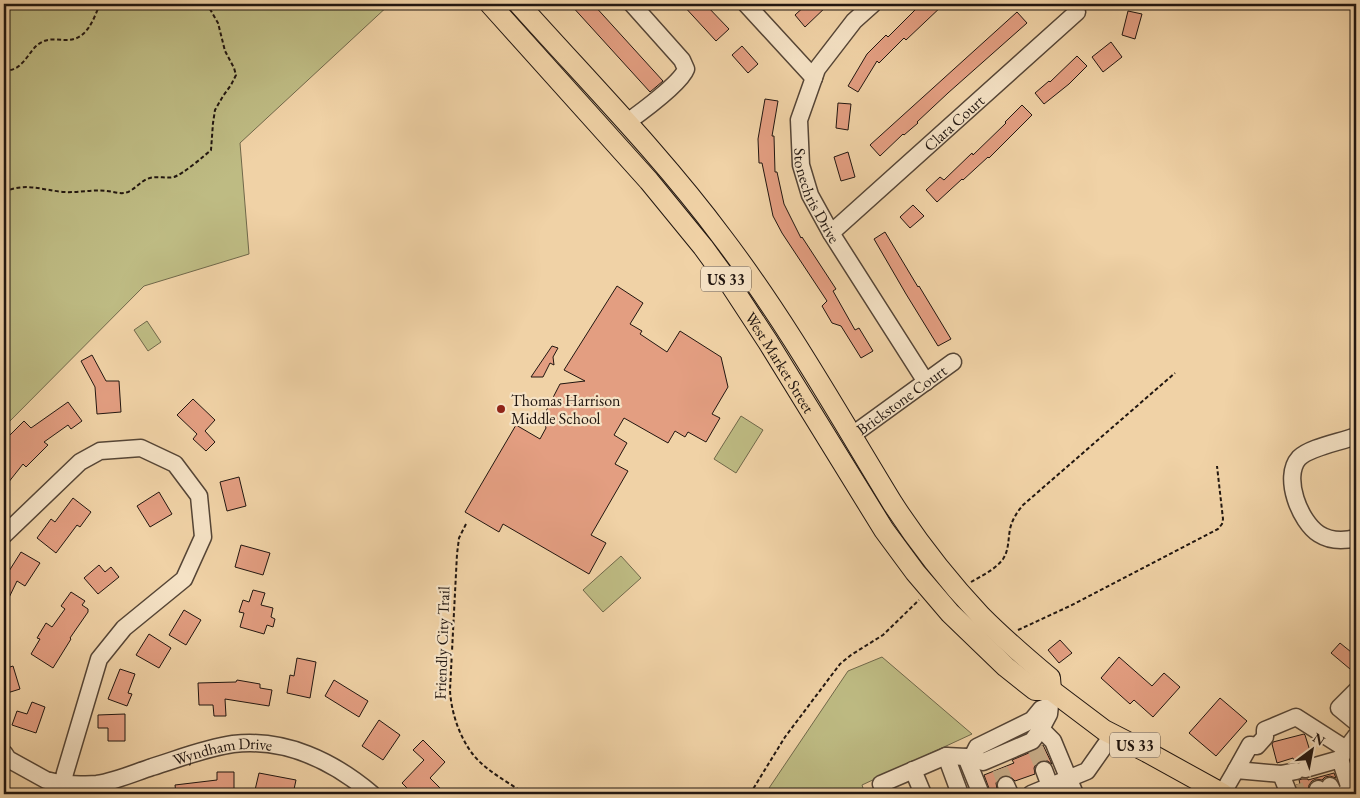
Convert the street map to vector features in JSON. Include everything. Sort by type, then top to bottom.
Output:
[{"type":"main road","name":"West Market Street","points":[[490,4],[649,181],[703,248],[730,284],[768,342],[884,530],[930,590],[976,640],[1035,690],[1053,697],[1104,730],[1223,794]]},
{"type":"main road","name":"West Market Street","points":[[519,4],[689,194],[738,259],[782,323],[850,436],[908,527],[958,590],[1001,636],[1050,678],[1053,697]]},
{"type":"street","points":[[626,123],[680,78],[686,69],[682,60],[632,4]]},
{"type":"street","points":[[746,4],[814,78]]},
{"type":"street","name":"Stonechris Drive","points":[[873,4],[854,21],[817,69],[799,120],[801,165],[810,195],[831,233],[926,382]]},
{"type":"street","name":"Clara Court","points":[[831,233],[1077,12]]},
{"type":"street","name":"Brickstone Court","points":[[850,436],[953,362]]},
{"type":"street","points":[[1356,436],[1305,454],[1295,464],[1292,478],[1300,508],[1313,529],[1319,534],[1332,539],[1356,538]]},
{"type":"street","points":[[4,535],[80,462],[100,451],[141,448],[150,452],[175,464],[199,496],[204,537],[184,579],[124,628],[99,659],[62,789]]},
{"type":"street","points":[[1356,691],[1339,708],[1356,722]]},
{"type":"street","points":[[886,794],[881,784],[946,756],[969,757],[983,762],[998,763],[1036,739],[1049,714],[1053,697]]},
{"type":"street","points":[[969,757],[977,747],[1032,720],[1053,697]]},
{"type":"street","points":[[1223,794],[1250,746],[1257,746],[1265,737],[1265,730],[1296,717],[1320,779]]},
{"type":"street","points":[[1031,794],[1066,789],[1087,771],[1113,734]]},
{"type":"street","points":[[1320,779],[1356,736]]},
{"type":"street","points":[[1036,739],[1053,742],[1066,789]]},
{"type":"street","name":"Wyndham Drive","points":[[4,753],[8,759],[62,789],[98,784],[218,747],[247,743],[283,747],[338,768],[372,794]]},
{"type":"street","points":[[946,756],[960,794]]},
{"type":"street","points":[[969,757],[981,794]]},
{"type":"street","points":[[913,770],[923,794]]},
{"type":"street","points":[[1044,770],[1066,789]]},
{"type":"street","points":[[1236,770],[1320,779]]},
{"type":"path","points":[[4,72],[13,70],[21,65],[43,41],[76,39],[84,34],[90,27],[100,4]]},
{"type":"path","points":[[4,192],[25,186],[50,191],[91,190],[112,191],[119,194],[128,192],[154,177],[173,177],[211,150],[216,110],[222,96],[236,75],[226,51],[218,23],[207,4]]},
{"type":"path","points":[[958,590],[994,568],[1002,560],[1009,546],[1012,522],[1023,505],[1175,373]]},
{"type":"path","points":[[1001,636],[1026,627],[1070,606],[1218,529],[1223,521],[1217,466]]},
{"type":"path","name":"Friendly City Trail","points":[[466,524],[459,538],[457,554],[450,690],[452,711],[460,731],[475,756],[487,768],[525,794]]},
{"type":"path","points":[[750,794],[785,737],[840,664],[882,635],[930,590]]},
{"type":"shaded area","points":[[4,4],[390,4],[240,143],[249,254],[144,286],[4,427]]},
{"type":"shaded area","points":[[147,321],[161,342],[148,351],[134,330]]},
{"type":"shaded area","points":[[741,416],[763,430],[736,473],[714,459]]},
{"type":"shaded area","points":[[621,556],[641,578],[603,612],[583,590]]},
{"type":"shaded area","points":[[882,657],[972,734],[862,785],[865,794],[765,794],[848,671]]},
{"type":"building","points":[[570,4],[593,4],[663,81],[650,92]]},
{"type":"building","points":[[682,4],[705,4],[729,29],[716,41]]},
{"type":"building","points":[[807,4],[829,4],[805,27],[795,15]]},
{"type":"building","points":[[921,4],[944,4],[906,40],[904,38],[879,63],[877,61],[858,92],[848,86],[867,54],[886,35],[888,37]]},
{"type":"building","points":[[1128,11],[1142,14],[1135,39],[1122,35]]},
{"type":"building","points":[[1017,12],[1027,23],[880,156],[870,145]]},
{"type":"building","points":[[1111,42],[1122,57],[1103,72],[1092,57]]},
{"type":"building","points":[[742,46],[758,64],[748,73],[732,55]]},
{"type":"building","points":[[1077,56],[1087,66],[1069,84],[1044,104],[1035,93],[1050,82]]},
{"type":"building","points":[[765,99],[778,101],[772,136],[774,136],[775,172],[777,172],[784,204],[801,238],[836,289],[833,291],[855,330],[859,328],[873,351],[861,358],[841,326],[832,323],[822,306],[827,301],[782,233],[773,216],[762,163],[759,163],[758,139]]},
{"type":"building","points":[[838,103],[851,104],[848,130],[836,128]]},
{"type":"building","points":[[1022,105],[1032,115],[989,158],[937,202],[926,190],[940,177],[944,180],[972,153],[973,155]]},
{"type":"building","points":[[848,152],[855,177],[841,181],[834,157]]},
{"type":"building","points":[[913,205],[924,216],[910,228],[900,217]]},
{"type":"building","points":[[885,232],[951,339],[938,346],[874,239]]},
{"type":"building","points":[[617,286],[643,303],[630,324],[642,331],[640,334],[667,352],[680,331],[721,357],[728,387],[712,414],[720,418],[706,442],[688,432],[685,437],[675,431],[668,443],[624,418],[614,435],[627,443],[615,464],[628,471],[591,535],[606,543],[589,574],[503,524],[499,532],[465,512],[516,425],[540,439],[546,428],[543,417],[560,384],[585,381],[564,370]]},
{"type":"building","points":[[552,346],[558,348],[553,357],[554,365],[550,363],[543,377],[531,377]]},
{"type":"building","points":[[92,355],[106,381],[119,381],[121,412],[97,414],[95,387],[81,361]]},
{"type":"building","points":[[193,399],[215,420],[205,431],[215,442],[206,451],[193,439],[197,434],[177,415]]},
{"type":"building","points":[[68,402],[82,421],[71,429],[68,425],[44,442],[48,445],[26,467],[23,464],[4,488],[4,441],[24,421],[31,428]]},
{"type":"building","points":[[239,477],[246,506],[227,511],[220,482]]},
{"type":"building","points":[[159,492],[172,514],[150,527],[137,506]]},
{"type":"building","points":[[73,498],[91,512],[80,527],[77,525],[56,553],[37,538],[51,519],[55,522]]},
{"type":"building","points":[[241,545],[270,553],[263,575],[235,567]]},
{"type":"building","points":[[21,552],[40,563],[25,586],[17,581],[4,608],[4,579]]},
{"type":"building","points":[[99,565],[105,572],[111,567],[119,577],[98,594],[84,578]]},
{"type":"building","points":[[253,590],[265,593],[261,605],[273,608],[271,617],[275,619],[273,627],[267,625],[264,634],[240,627],[244,613],[239,612],[243,600],[249,602]]},
{"type":"building","points":[[71,592],[85,601],[82,605],[88,609],[88,612],[53,668],[31,654],[40,639],[37,638],[46,623],[52,627],[65,609],[61,606]]},
{"type":"building","points":[[184,610],[201,620],[186,645],[169,635]]},
{"type":"building","points":[[149,634],[171,648],[159,668],[136,655]]},
{"type":"building","points":[[1060,640],[1072,653],[1059,663],[1048,650]]},
{"type":"building","points":[[1340,643],[1356,656],[1356,663],[1350,669],[1331,653]]},
{"type":"building","points":[[1119,657],[1152,686],[1164,673],[1180,687],[1153,717],[1134,700],[1130,704],[1101,678]]},
{"type":"building","points":[[297,658],[316,662],[310,698],[287,693],[290,675],[294,676]]},
{"type":"building","points":[[13,666],[20,689],[4,694],[4,669]]},
{"type":"building","points":[[120,669],[135,674],[128,693],[132,694],[127,706],[108,699]]},
{"type":"building","points":[[237,680],[260,684],[260,688],[272,690],[269,706],[225,699],[226,716],[214,716],[213,705],[199,705],[198,683],[236,682]]},
{"type":"building","points":[[334,680],[368,701],[359,717],[325,696]]},
{"type":"building","points":[[1220,698],[1247,721],[1216,756],[1189,733]]},
{"type":"building","points":[[32,702],[45,707],[36,733],[12,725],[17,711],[27,714]]},
{"type":"building","points":[[125,714],[125,741],[108,741],[108,728],[98,728],[98,715]]},
{"type":"building","points":[[379,720],[400,735],[383,760],[362,746]]},
{"type":"building","points":[[1304,734],[1311,754],[1302,756],[1302,759],[1299,761],[1294,761],[1293,758],[1277,763],[1273,742]]},
{"type":"building","points":[[423,740],[445,762],[430,778],[442,790],[438,794],[413,794],[402,783],[424,760],[413,750]]},
{"type":"building","points":[[1043,745],[1052,764],[1046,760],[1040,761],[1034,768],[1035,774],[1015,781],[1007,775],[1002,776],[996,783],[997,789],[990,791],[984,775],[1014,763],[1012,760]]},
{"type":"building","points":[[217,772],[234,772],[234,794],[176,794],[175,785],[217,780]]},
{"type":"building","points":[[259,773],[296,780],[293,794],[255,790]]},
{"type":"building","points":[[1334,773],[1336,778],[1330,776],[1322,780],[1316,779],[1309,785],[1308,792],[1299,794],[1296,785],[1300,784],[1299,780],[1308,780]]},
{"type":"tunnel","points":[[1035,748],[1044,770]]},
{"type":"tunnel","points":[[1000,769],[1006,785]]},
{"type":"tunnel","points":[[1295,785],[1298,794]]},
{"type":"place","name":"Thomas Harrison Middle School","points":[[501,409]]}]
